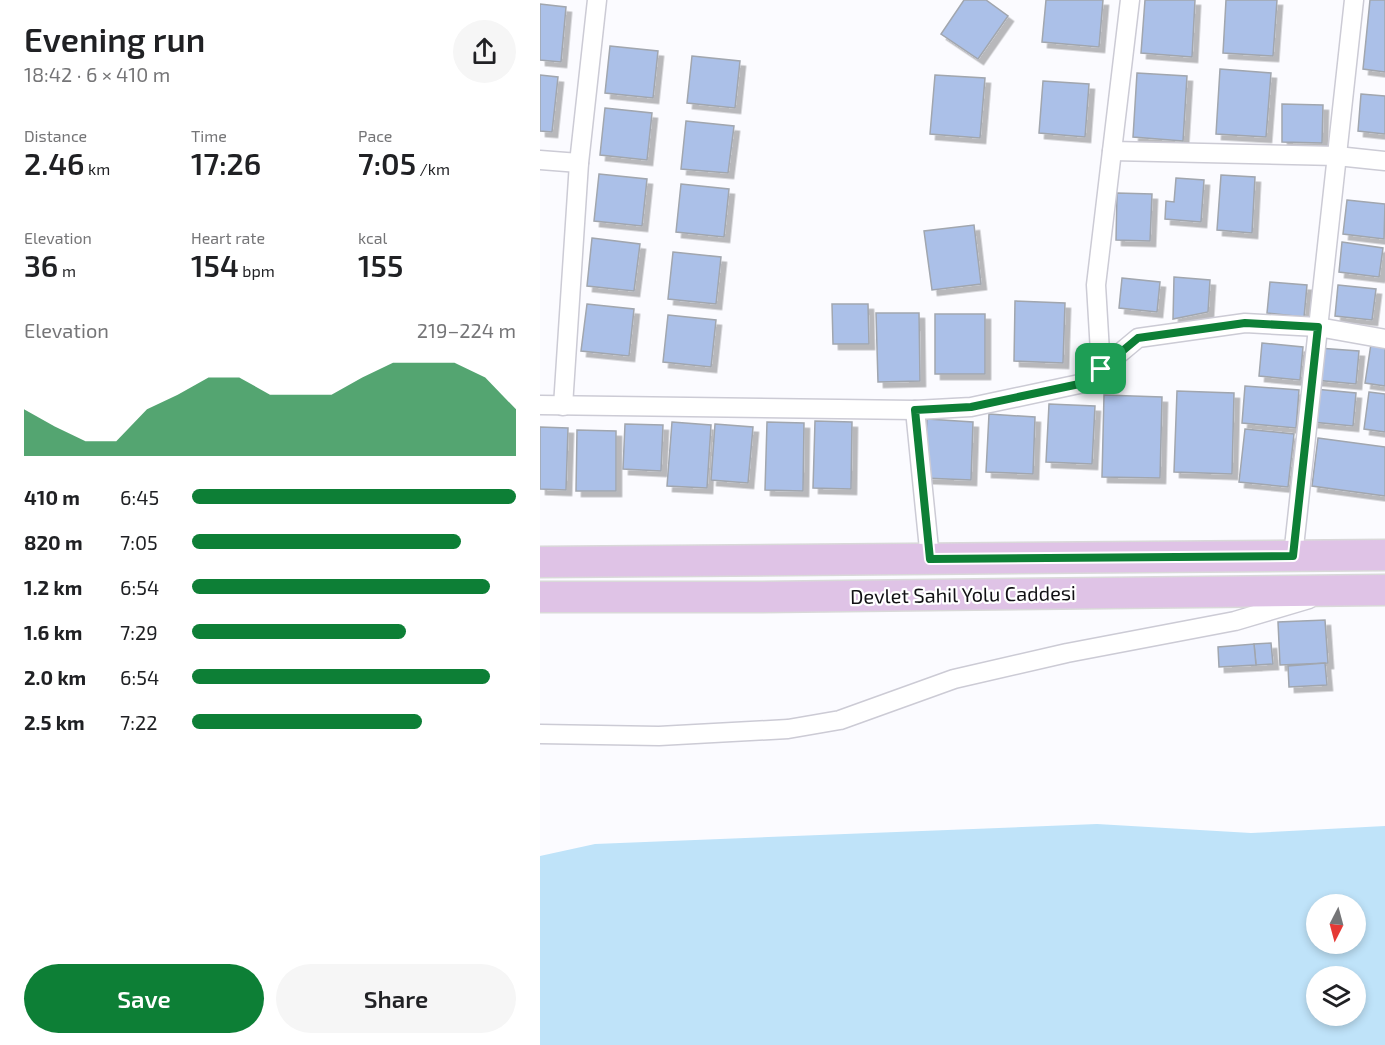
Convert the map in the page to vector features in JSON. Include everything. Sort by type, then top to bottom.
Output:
[{"type":"main road","name":"Devlet Sahil Yolu Caddesi","points":[[540,562],[1385,555]]},
{"type":"main road","name":"Devlet Sahil Yolu Caddesi","points":[[540,597],[758,597],[1385,590]]},
{"type":"street","points":[[563,406],[579,163],[597,0]]},
{"type":"street","points":[[1101,369],[1096,285],[1130,0]]},
{"type":"street","points":[[1293,556],[1354,0]]},
{"type":"street","points":[[1112,151],[1337,156],[1385,160]]},
{"type":"street","points":[[540,160],[579,163]]},
{"type":"street","points":[[540,405],[915,410],[971,407],[1084,383],[1138,338],[1245,323],[1318,327],[1385,339]]},
{"type":"street","points":[[915,410],[930,559]]},
{"type":"street","points":[[540,734],[659,736],[788,729],[840,720],[954,680],[1067,653],[1235,621],[1340,590]]},
{"type":"water","points":[[1097,824],[1251,833],[1385,826],[1385,1045],[540,1045],[540,856],[595,844]]},
{"type":"building","points":[[964,0],[986,0],[1008,16],[978,59],[941,34]]},
{"type":"building","points":[[1046,0],[1103,0],[1099,47],[1042,42]]},
{"type":"building","points":[[1145,0],[1195,0],[1192,57],[1141,53]]},
{"type":"building","points":[[1226,0],[1277,0],[1273,56],[1223,53]]},
{"type":"building","points":[[1370,0],[1385,0],[1385,72],[1363,69]]},
{"type":"building","points":[[540,4],[566,7],[561,62],[540,60]]},
{"type":"building","points":[[610,46],[658,51],[653,98],[605,93]]},
{"type":"building","points":[[692,56],[740,61],[735,108],[687,103]]},
{"type":"building","points":[[1220,69],[1271,73],[1266,137],[1216,134]]},
{"type":"building","points":[[1137,73],[1187,76],[1183,141],[1133,137]]},
{"type":"building","points":[[540,75],[558,77],[552,132],[540,131]]},
{"type":"building","points":[[935,75],[985,78],[980,138],[930,134]]},
{"type":"building","points":[[1043,81],[1089,84],[1085,137],[1039,133]]},
{"type":"building","points":[[1361,94],[1385,96],[1385,134],[1358,131]]},
{"type":"building","points":[[1282,104],[1323,105],[1322,143],[1282,142]]},
{"type":"building","points":[[605,108],[652,113],[647,160],[600,155]]},
{"type":"building","points":[[686,121],[734,126],[728,173],[681,169]]},
{"type":"building","points":[[599,174],[647,179],[642,226],[594,221]]},
{"type":"building","points":[[1221,175],[1255,177],[1252,233],[1217,230]]},
{"type":"building","points":[[1176,178],[1204,180],[1201,222],[1165,219],[1166,201],[1174,202]]},
{"type":"building","points":[[681,184],[729,189],[724,237],[676,232]]},
{"type":"building","points":[[1117,193],[1152,194],[1150,241],[1116,240]]},
{"type":"building","points":[[1347,200],[1385,204],[1384,239],[1343,234]]},
{"type":"building","points":[[974,225],[981,284],[932,290],[924,231]]},
{"type":"building","points":[[592,238],[640,244],[634,291],[587,286]]},
{"type":"building","points":[[1342,242],[1383,248],[1379,277],[1339,272]]},
{"type":"building","points":[[673,252],[721,257],[716,304],[668,299]]},
{"type":"building","points":[[1174,277],[1210,280],[1208,312],[1173,319]]},
{"type":"building","points":[[1122,278],[1160,282],[1157,312],[1119,308]]},
{"type":"building","points":[[1270,282],[1307,285],[1304,317],[1267,313]]},
{"type":"building","points":[[1338,285],[1376,289],[1372,320],[1335,316]]},
{"type":"building","points":[[1015,301],[1065,303],[1063,363],[1014,361]]},
{"type":"building","points":[[587,304],[634,309],[629,356],[581,351]]},
{"type":"building","points":[[832,304],[868,304],[869,344],[833,344]]},
{"type":"building","points":[[876,313],[919,313],[920,381],[878,382]]},
{"type":"building","points":[[935,314],[985,314],[985,374],[935,374]]},
{"type":"building","points":[[668,315],[716,320],[711,367],[663,362]]},
{"type":"building","points":[[1262,343],[1303,347],[1300,380],[1259,376]]},
{"type":"building","points":[[1371,344],[1385,346],[1385,386],[1365,383]]},
{"type":"building","points":[[1318,348],[1359,351],[1356,384],[1315,380]]},
{"type":"building","points":[[1245,386],[1299,390],[1296,428],[1242,423]]},
{"type":"building","points":[[1315,389],[1356,393],[1353,426],[1312,422]]},
{"type":"building","points":[[1177,391],[1234,393],[1232,474],[1174,472]]},
{"type":"building","points":[[1369,392],[1385,394],[1385,432],[1364,429]]},
{"type":"building","points":[[1104,395],[1162,397],[1160,478],[1102,477]]},
{"type":"building","points":[[1049,404],[1095,406],[1092,464],[1046,462]]},
{"type":"building","points":[[989,414],[1035,417],[1033,474],[986,472]]},
{"type":"building","points":[[927,419],[973,422],[971,480],[924,478]]},
{"type":"building","points":[[815,421],[852,422],[851,489],[813,488]]},
{"type":"building","points":[[672,422],[711,425],[707,488],[667,486]]},
{"type":"building","points":[[767,422],[804,423],[803,491],[765,490]]},
{"type":"building","points":[[625,424],[663,425],[661,471],[623,469]]},
{"type":"building","points":[[715,424],[753,427],[748,483],[711,480]]},
{"type":"building","points":[[540,427],[568,428],[566,490],[540,489]]},
{"type":"building","points":[[1245,429],[1294,434],[1288,487],[1239,482]]},
{"type":"building","points":[[577,430],[616,431],[616,491],[576,491]]},
{"type":"building","points":[[1318,438],[1385,447],[1385,496],[1312,486]]},
{"type":"building","points":[[1325,620],[1328,663],[1280,665],[1278,622]]},
{"type":"building","points":[[1271,643],[1273,664],[1256,665],[1254,644]]},
{"type":"building","points":[[1254,644],[1256,665],[1219,667],[1218,647]]},
{"type":"building","points":[[1325,663],[1327,685],[1289,687],[1288,666]]},
{"type":"route","points":[[1245,323],[1318,327],[1293,556],[930,559],[915,410],[971,407],[1084,383],[1101,369],[1138,338],[1245,323]]}]
